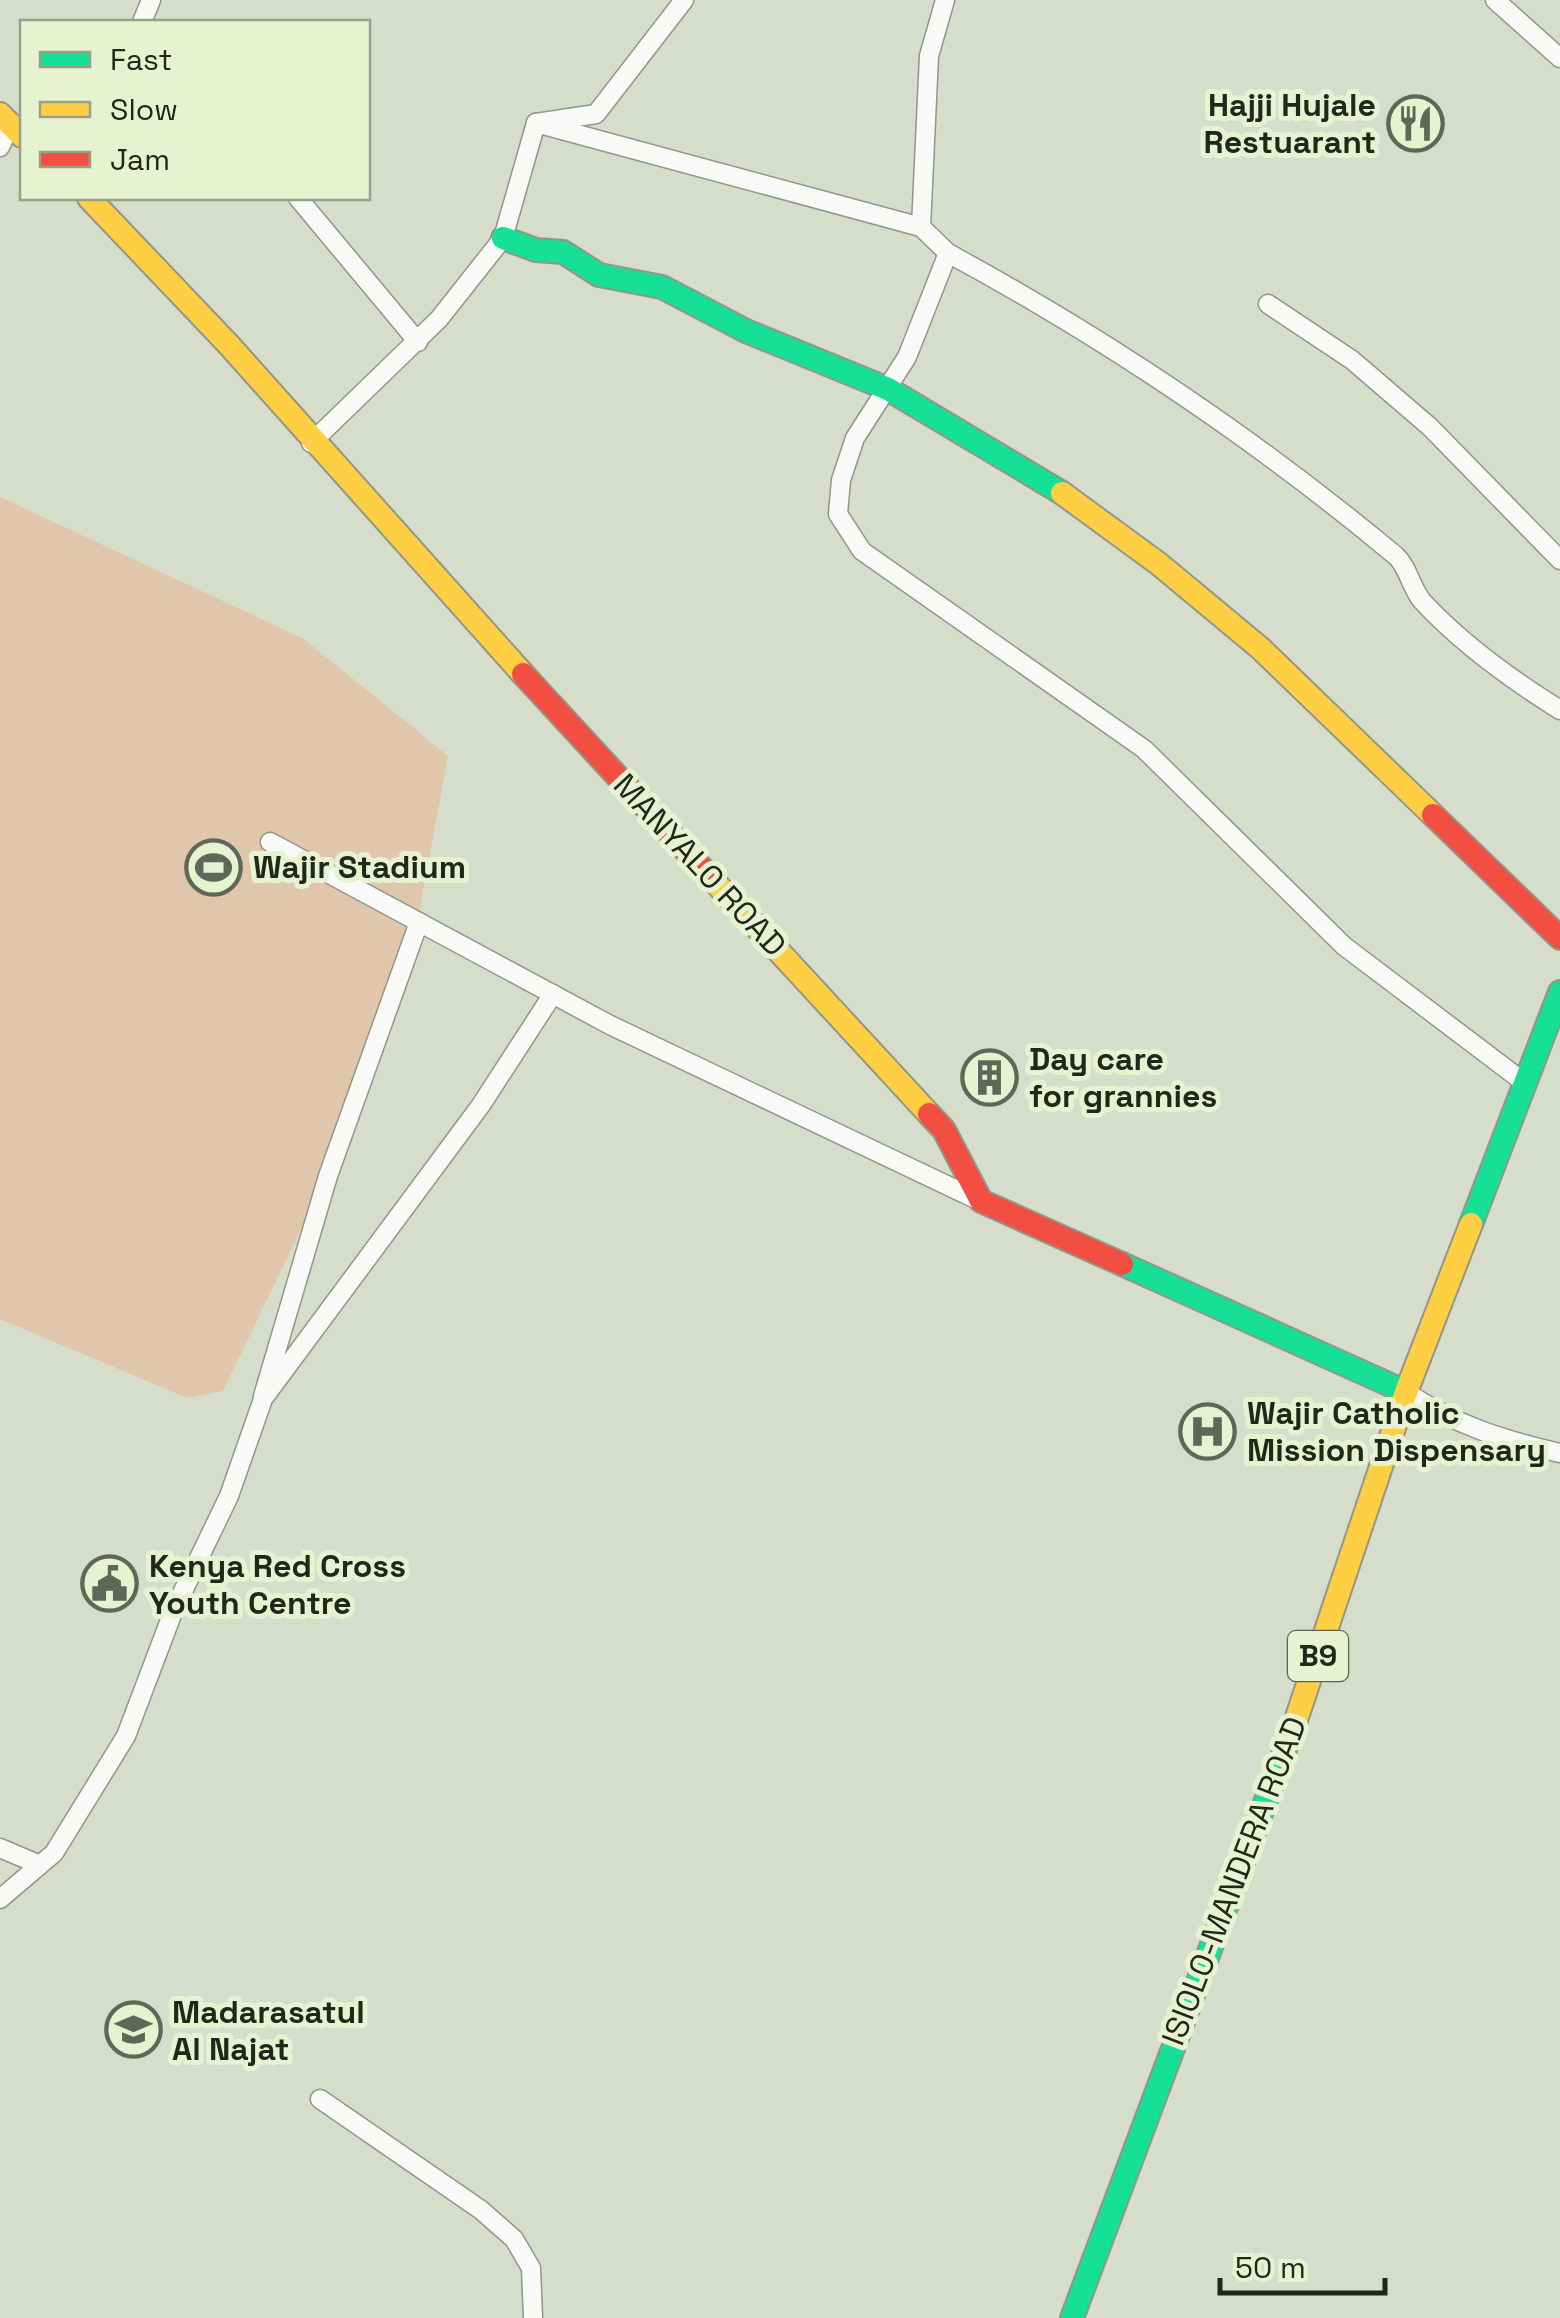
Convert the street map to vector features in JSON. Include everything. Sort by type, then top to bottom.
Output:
[{"type":"main road","name":"MANYALO ROAD","points":[[91,200],[229,345],[311,443],[944,1130],[981,1201]]},
{"type":"main road","points":[[503,238],[536,250],[563,252],[599,275],[662,287],[746,330],[888,389],[1043,479],[1159,564],[1260,648],[1560,938]]},
{"type":"main road","name":"ISIOLO-MANDERA ROAD","points":[[1072,2318],[1300,1709],[1406,1392],[1525,1083],[1555,1023],[1560,992]]},
{"type":"main road","points":[[981,1201],[1406,1392]]},
{"type":"street","points":[[536,123],[596,114],[684,0]]},
{"type":"street","points":[[921,227],[930,56],[946,0]]},
{"type":"street","points":[[1495,0],[1560,58]]},
{"type":"street","points":[[536,123],[921,227],[948,254],[1184,392],[1262,448],[1401,561],[1420,599],[1510,679],[1560,710]]},
{"type":"street","points":[[311,443],[418,342],[503,238],[536,123]]},
{"type":"street","points":[[300,200],[418,342]]},
{"type":"street","points":[[948,254],[907,357],[855,438],[841,480],[838,514],[862,551],[1144,749],[1344,946],[1525,1083]]},
{"type":"street","points":[[1268,304],[1352,360],[1430,427],[1560,560]]},
{"type":"street","points":[[270,842],[553,994],[981,1201]]},
{"type":"street","points":[[0,1899],[54,1852],[126,1736],[173,1612],[230,1496],[263,1399],[328,1176],[418,922]]},
{"type":"street","points":[[263,1399],[470,1120],[553,994]]},
{"type":"street","points":[[1406,1392],[1445,1419],[1502,1440],[1560,1453]]},
{"type":"street","points":[[0,1848],[40,1865]]},
{"type":"street","points":[[320,2099],[481,2210],[514,2239],[531,2268],[533,2318]]},
{"type":"shaded area","name":"Wajir Stadium","points":[[0,497],[304,639],[448,756],[407,978],[337,1155],[223,1391],[187,1398],[0,1319]]},
{"type":"traffic: fast","points":[[503,238],[536,250],[563,252],[599,275],[662,287],[746,331],[888,389],[1062,493]]},
{"type":"traffic: fast","points":[[1471,1224],[1560,992]]},
{"type":"traffic: fast","points":[[1122,1264],[1406,1392]]},
{"type":"traffic: fast","points":[[1072,2318],[1296,1720]]},
{"type":"traffic: slow","points":[[0,114],[20,134]]},
{"type":"traffic: slow","points":[[91,200],[229,345],[523,674]]},
{"type":"traffic: slow","points":[[1062,493],[1159,564],[1260,648],[1433,815]]},
{"type":"traffic: slow","points":[[712,879],[929,1114]]},
{"type":"traffic: slow","points":[[1296,1720],[1406,1392],[1471,1224]]},
{"type":"traffic: jam","points":[[523,674],[712,879]]},
{"type":"traffic: jam","points":[[1433,815],[1560,938]]},
{"type":"traffic: jam","points":[[929,1114],[944,1130],[981,1201],[1122,1264]]},
{"type":"place","name":"Hajji Hujale Restuarant","points":[[1415,123]]},
{"type":"place","name":"Wajir Stadium","points":[[214,867]]},
{"type":"place","name":"Day care for grannies","points":[[990,1077]]},
{"type":"place","name":"Wajir Catholic Mission Dispensary","points":[[1208,1431]]},
{"type":"place","name":"Kenya Red Cross Youth Centre","points":[[110,1584]]},
{"type":"place","name":"Madarasatul Al Najat","points":[[133,2030]]}]
